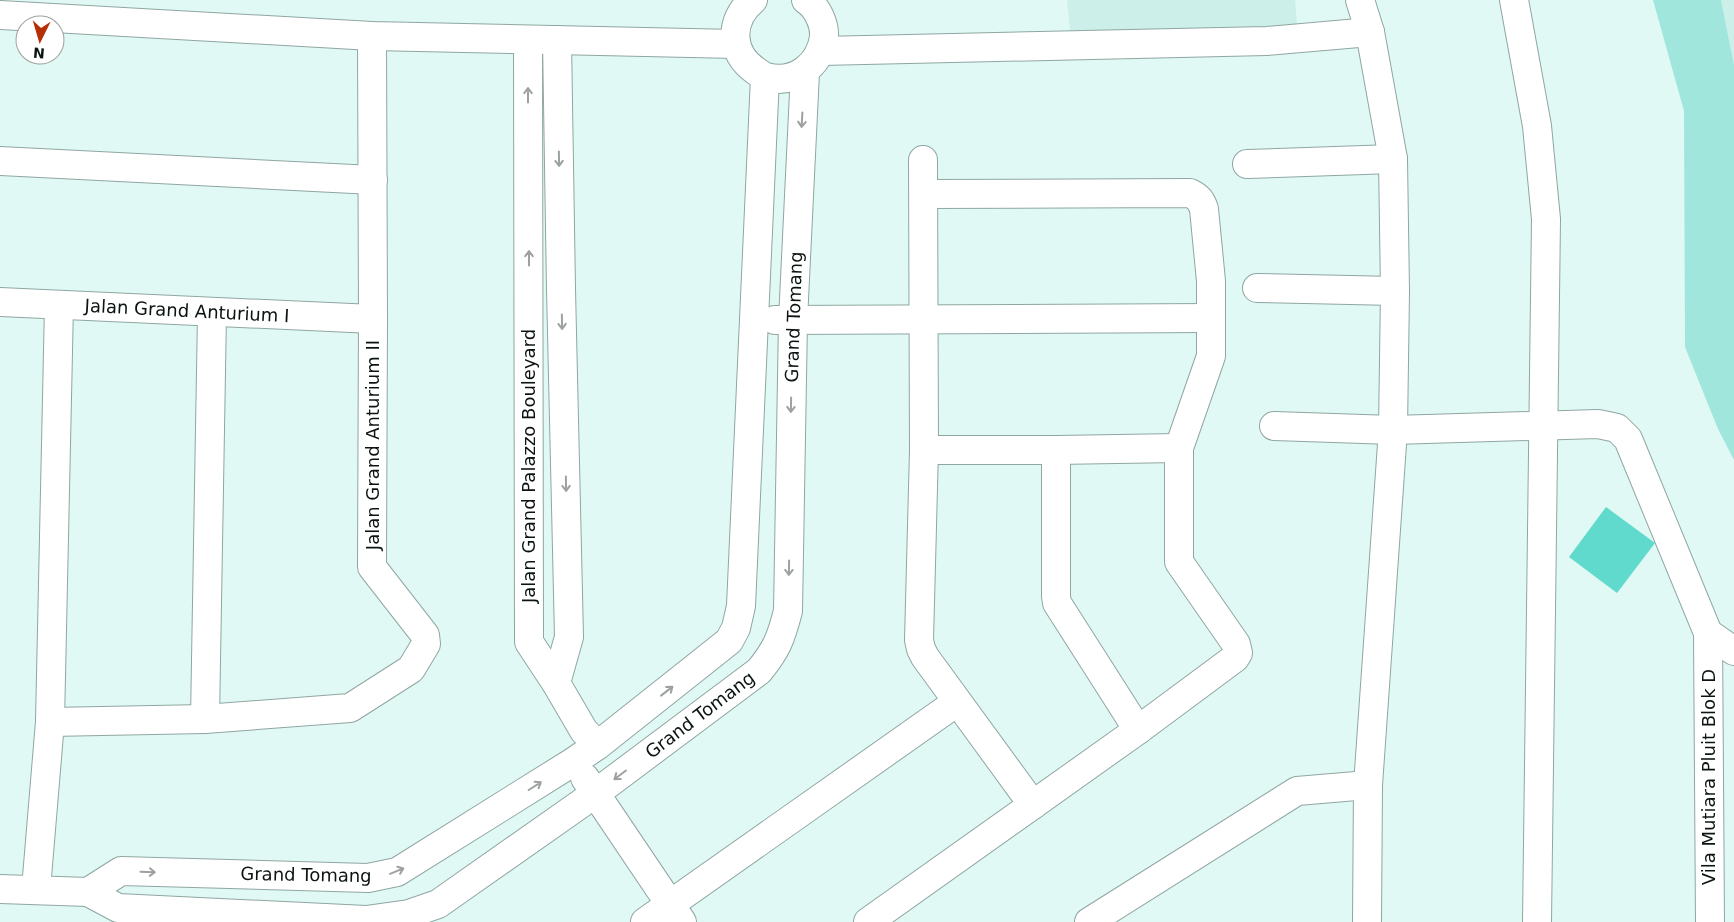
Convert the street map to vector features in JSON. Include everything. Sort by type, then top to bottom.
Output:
[{"type":"street","points":[[753,0],[744,8],[736,25],[736,44],[746,64],[765,77],[786,79],[813,62],[1267,41],[1370,32]]},
{"type":"street","name":"Grand Tomang","points":[[0,889],[88,892],[118,915],[366,920],[409,914],[438,904],[596,793],[759,671],[773,653],[781,638],[788,612],[793,320],[813,62],[824,34],[820,17],[810,2],[806,0]]},
{"type":"street","points":[[1360,0],[1370,32],[1393,159],[1395,291],[1393,430],[1368,785],[1366,922]]},
{"type":"street","points":[[1514,0],[1537,126],[1546,219],[1537,922]]},
{"type":"street","points":[[0,15],[372,36],[736,44]]},
{"type":"street","name":"Jalan Grand Anturium II","points":[[50,722],[204,719],[350,708],[412,669],[426,644],[425,635],[372,567],[372,36]]},
{"type":"street","name":"Jalan Grand Palazzo Bouleyard","points":[[528,40],[529,642]]},
{"type":"street","name":"Jalan Grand Palazzo Bouleyard","points":[[556,683],[569,637],[557,40]]},
{"type":"street","name":"Grand Tomang","points":[[121,871],[368,878],[397,872],[598,745],[729,641],[736,628],[741,606],[765,77]]},
{"type":"street","points":[[1247,164],[1393,159]]},
{"type":"street","points":[[923,160],[924,450],[919,640],[925,657],[1033,805]]},
{"type":"street","points":[[0,161],[373,180]]},
{"type":"street","points":[[868,922],[1138,730],[1235,658],[1238,653],[1236,644],[1178,562],[1179,448],[1211,356],[1212,318],[1210,281],[1204,209],[1201,201],[1197,196],[1190,193],[924,194]]},
{"type":"street","points":[[1257,288],[1395,291]]},
{"type":"street","points":[[529,290],[561,289]]},
{"type":"street","name":"Jalan Grand Anturium I","points":[[0,302],[373,319]]},
{"type":"street","points":[[36,889],[50,722],[59,305]]},
{"type":"street","points":[[204,719],[212,312]]},
{"type":"street","points":[[754,320],[1212,318]]},
{"type":"street","name":"Vila Mutiara Pluit Blok D","points":[[1274,426],[1393,430],[1598,424],[1617,428],[1628,439],[1708,633],[1710,922]]},
{"type":"street","points":[[924,450],[1179,448]]},
{"type":"street","points":[[1056,450],[1057,603],[1138,730]]},
{"type":"street","name":"Vila Mutiara Pluit Blok D","points":[[1708,633],[1734,651]]},
{"type":"street","points":[[569,637],[529,642],[584,731],[598,745]]},
{"type":"street","points":[[645,922],[676,913],[957,702]]},
{"type":"street","points":[[573,762],[596,793],[676,913]]},
{"type":"street","points":[[1089,922],[1297,791],[1368,785]]},
{"type":"street","points":[[88,892],[121,871]]},
{"type":"street","points":[[118,915],[121,871]]},
{"type":"shaded area","points":[[1067,0],[1295,0],[1298,35],[1071,41]]},
{"type":"shaded area","points":[[1653,0],[1721,0],[1734,65],[1734,460],[1718,429],[1685,347],[1684,111]]},
{"type":"shaded area","points":[[1721,0],[1734,0],[1734,65]]},
{"type":"building","points":[[1606,507],[1655,543],[1617,593],[1569,557]]}]
